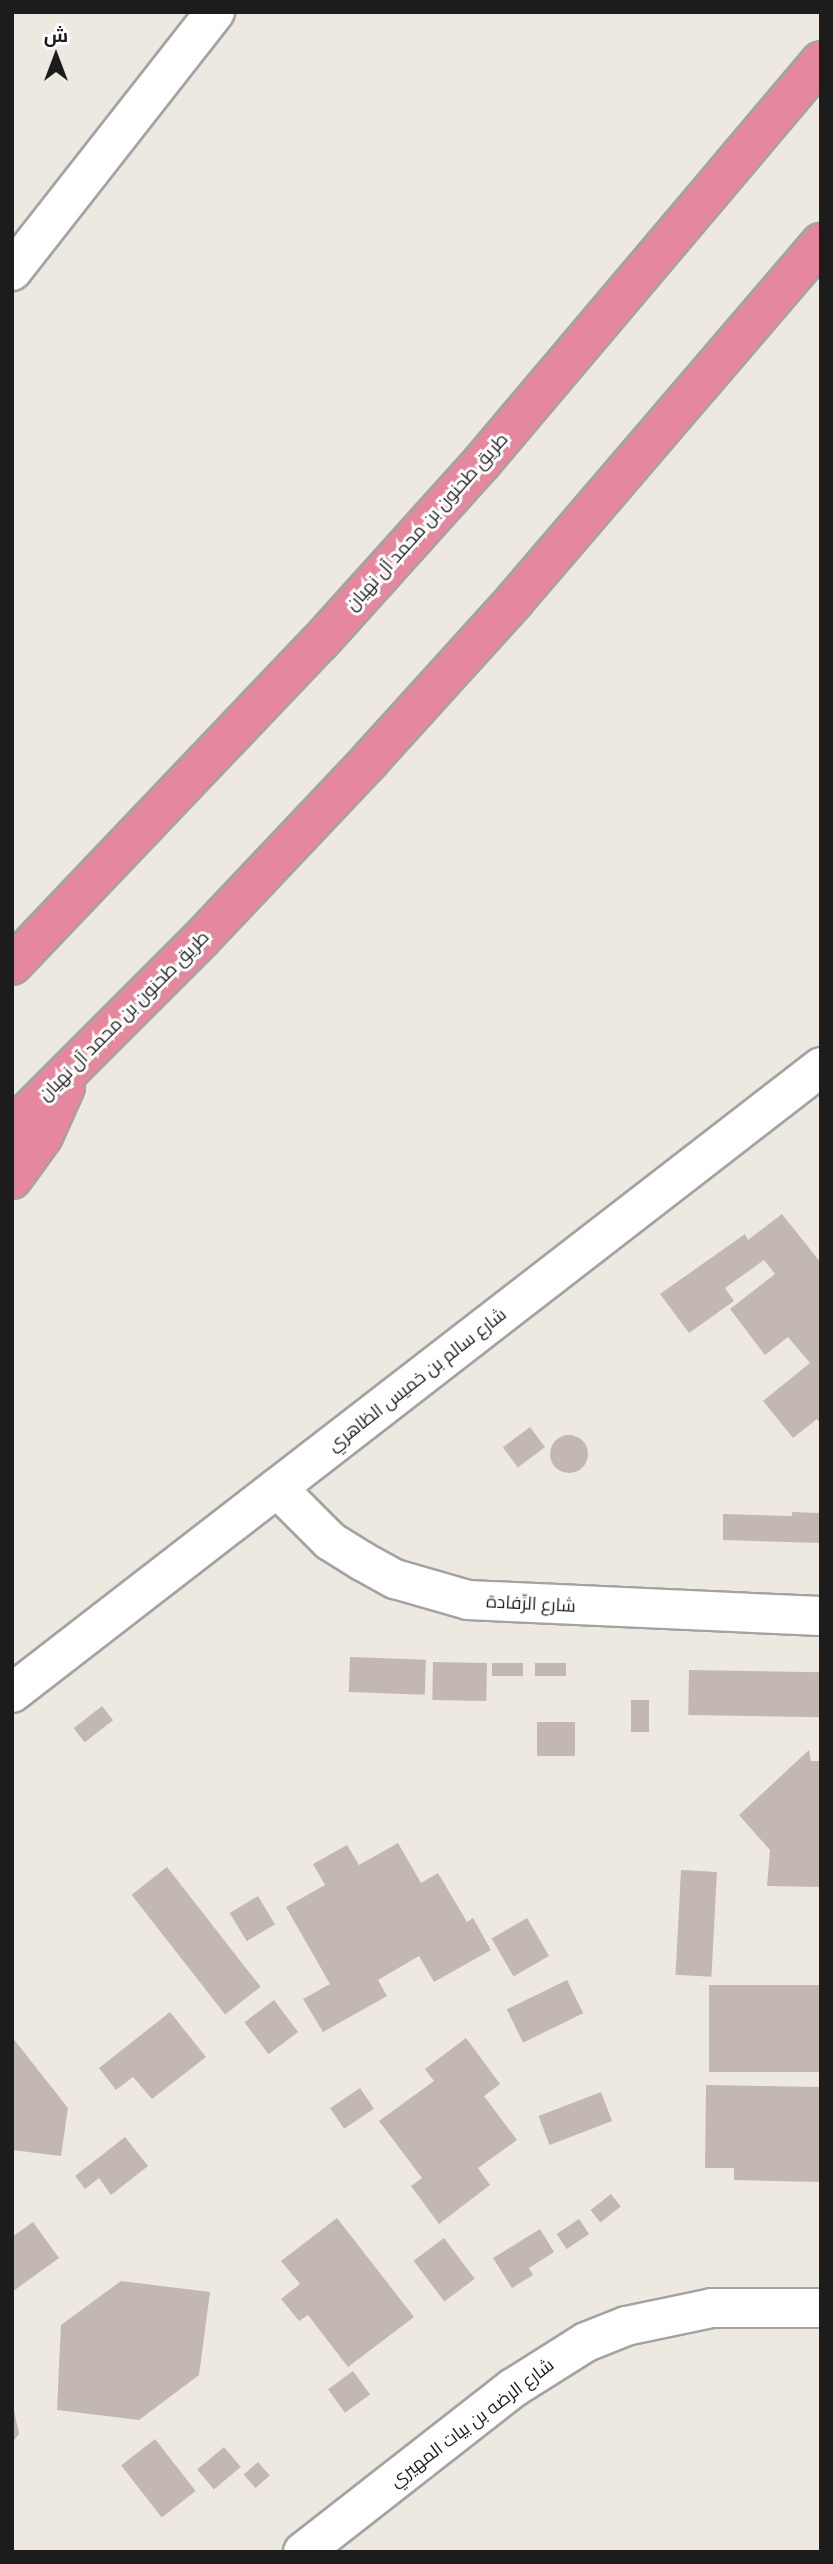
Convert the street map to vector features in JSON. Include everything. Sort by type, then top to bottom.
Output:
[{"type":"highway","name":"طريق طحنون بن محمد آل نهيان","points":[[12,965],[320,642],[482,462],[821,61]]},
{"type":"highway","name":"طريق طحنون بن محمد آل نهيان","points":[[12,1128],[201,939],[514,601],[821,243]]},
{"type":"highway","points":[[12,1179],[43,1136],[76,1064]]},
{"type":"street","points":[[12,271],[215,12]]},
{"type":"street","name":"شارع سالم بن خميس الظاهري","points":[[12,1693],[821,1067]]},
{"type":"street","name":"شارع الرِّفادة","points":[[276,1488],[330,1541],[362,1562],[395,1579],[456,1597],[506,1604],[821,1616]]},
{"type":"street","name":"شارع الرضه بن بيات المهيري","points":[[303,2552],[513,2388],[586,2342],[626,2326],[712,2308],[821,2308]]},
{"type":"building","points":[[782,1214],[821,1263],[821,1425],[817,1419],[793,1438],[763,1401],[810,1363],[788,1337],[765,1355],[730,1309],[775,1274],[764,1260],[725,1288],[734,1301],[689,1333],[660,1294],[745,1234],[748,1240]]},
{"type":"building","points":[[530,1427],[545,1447],[518,1467],[503,1447]]},
{"type":"building","points":[[569,1435],[583,1440],[588,1454],[583,1468],[569,1473],[555,1468],[550,1454],[555,1440]]},
{"type":"building","points":[[792,1512],[821,1513],[821,1543],[723,1540],[723,1514],[792,1516]]},
{"type":"building","points":[[350,1657],[426,1660],[425,1695],[349,1692]]},
{"type":"building","points":[[433,1662],[487,1663],[486,1701],[432,1700]]},
{"type":"building","points":[[492,1663],[523,1663],[523,1676],[492,1676]]},
{"type":"building","points":[[535,1663],[566,1663],[566,1676],[535,1676]]},
{"type":"building","points":[[689,1670],[821,1672],[820,1717],[688,1715]]},
{"type":"building","points":[[631,1700],[649,1700],[649,1732],[631,1732]]},
{"type":"building","points":[[102,1706],[113,1720],[85,1742],[74,1728]]},
{"type":"building","points":[[537,1722],[575,1722],[575,1756],[537,1756]]},
{"type":"building","points":[[809,1750],[811,1761],[821,1761],[821,1887],[767,1886],[770,1850],[739,1815]]},
{"type":"building","points":[[398,1843],[421,1883],[438,1873],[467,1922],[473,1918],[491,1950],[434,1982],[419,1956],[378,1980],[387,1996],[323,2032],[303,1999],[330,1984],[286,1907],[325,1885],[313,1864],[347,1845],[359,1865]]},
{"type":"building","points":[[167,1867],[261,1987],[225,2014],[132,1895]]},
{"type":"building","points":[[681,1870],[717,1872],[711,1977],[676,1975]]},
{"type":"building","points":[[258,1896],[275,1924],[247,1941],[230,1913]]},
{"type":"building","points":[[527,1918],[549,1956],[513,1977],[491,1938]]},
{"type":"building","points":[[567,1980],[583,2013],[523,2043],[507,2009]]},
{"type":"building","points":[[709,1985],[821,1985],[821,2072],[709,2072]]},
{"type":"building","points":[[274,2000],[298,2032],[269,2054],[244,2022]]},
{"type":"building","points":[[170,2012],[206,2057],[152,2099],[133,2077],[116,2090],[99,2068]]},
{"type":"building","points":[[12,2037],[68,2108],[61,2156],[12,2150]]},
{"type":"building","points":[[466,2038],[500,2084],[484,2096],[517,2140],[478,2168],[490,2185],[439,2224],[411,2186],[422,2178],[379,2121],[434,2081],[425,2069]]},
{"type":"building","points":[[706,2085],[821,2087],[821,2182],[734,2180],[734,2168],[705,2168]]},
{"type":"building","points":[[360,2088],[374,2109],[344,2129],[330,2108]]},
{"type":"building","points":[[601,2092],[612,2121],[550,2145],[538,2116]]},
{"type":"building","points":[[125,2137],[148,2166],[111,2195],[99,2178],[85,2189],[75,2176]]},
{"type":"building","points":[[611,2194],[621,2207],[600,2223],[591,2210]]},
{"type":"building","points":[[337,2218],[414,2317],[348,2367],[308,2315],[299,2321],[281,2299],[300,2284],[281,2261]]},
{"type":"building","points":[[579,2219],[589,2234],[567,2249],[557,2234]]},
{"type":"building","points":[[33,2222],[59,2258],[12,2292],[12,2237]]},
{"type":"building","points":[[540,2229],[554,2252],[529,2268],[533,2275],[512,2288],[493,2258]]},
{"type":"building","points":[[444,2238],[475,2279],[444,2302],[414,2261]]},
{"type":"building","points":[[121,2281],[210,2292],[199,2375],[139,2420],[57,2410],[61,2325]]},
{"type":"building","points":[[353,2371],[370,2394],[345,2413],[328,2389]]},
{"type":"building","points":[[12,2401],[19,2434],[12,2443]]},
{"type":"building","points":[[155,2439],[196,2491],[162,2517],[121,2465]]},
{"type":"building","points":[[224,2447],[241,2467],[214,2489],[197,2469]]},
{"type":"building","points":[[258,2462],[270,2476],[255,2488],[244,2474]]}]
